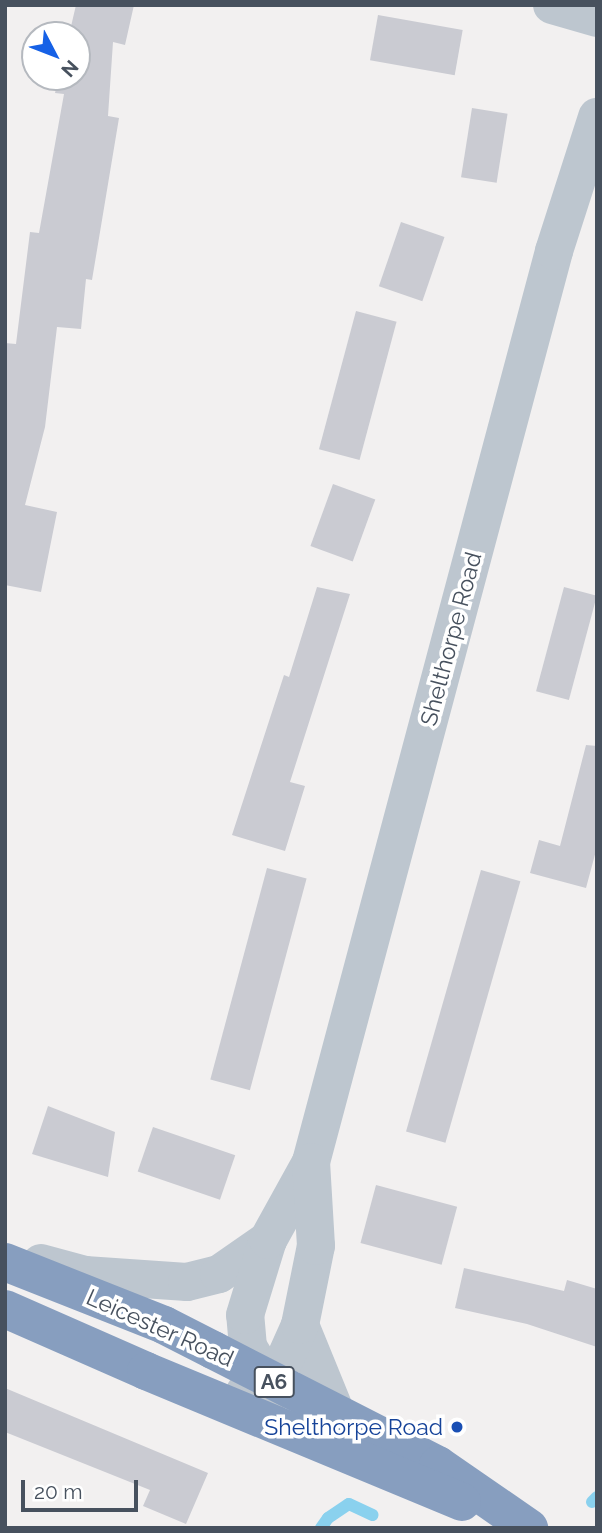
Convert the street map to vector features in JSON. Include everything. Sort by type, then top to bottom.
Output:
[{"type":"highway","name":"Leicester Road","points":[[5,1262],[164,1325],[265,1377]]},
{"type":"highway","name":"Leicester Road","points":[[5,1309],[207,1396],[329,1429],[527,1528]]},
{"type":"street","points":[[552,5],[597,18]]},
{"type":"street","name":"Shelthorpe Road","points":[[329,1429],[292,1415],[247,1347],[245,1315],[268,1240],[311,1162],[554,251],[597,117]]},
{"type":"street","name":"Shelthorpe Road","points":[[207,1396],[242,1393],[285,1359],[300,1325],[316,1246],[311,1162]]},
{"type":"street","name":"Shelthorpe Road","points":[[5,1254],[85,1275],[187,1282],[219,1274],[268,1240]]},
{"type":"street","points":[[300,1325],[329,1429]]},
{"type":"building","points":[[76,5],[134,5],[125,45],[113,42],[108,116],[119,118],[92,280],[86,279],[81,329],[57,327],[45,427],[25,505],[57,512],[41,592],[5,585],[5,343],[16,344],[30,232],[39,233],[64,94],[56,91],[91,91],[91,21],[72,21]]},
{"type":"building","points":[[378,15],[463,30],[455,75],[370,60]]},
{"type":"building","points":[[472,108],[508,114],[497,183],[461,177]]},
{"type":"building","points":[[401,222],[444,237],[422,301],[379,286]]},
{"type":"building","points":[[356,311],[397,322],[360,460],[319,449]]},
{"type":"building","points":[[333,484],[375,499],[353,561],[310,546]]},
{"type":"building","points":[[317,587],[350,594],[290,782],[305,786],[285,851],[232,835],[284,675],[289,677]]},
{"type":"building","points":[[564,587],[597,596],[569,700],[536,691]]},
{"type":"building","points":[[586,745],[597,746],[597,847],[586,888],[530,873],[539,840],[560,846]]},
{"type":"building","points":[[267,868],[307,879],[250,1090],[210,1080]]},
{"type":"building","points":[[481,870],[520,881],[445,1143],[406,1131]]},
{"type":"building","points":[[48,1106],[115,1132],[108,1177],[32,1154]]},
{"type":"building","points":[[153,1127],[235,1155],[220,1200],[138,1171]]},
{"type":"building","points":[[376,1185],[457,1207],[442,1265],[360,1243]]},
{"type":"building","points":[[464,1268],[564,1291],[567,1280],[597,1289],[597,1347],[527,1324],[455,1308]]},
{"type":"building","points":[[5,1388],[208,1473],[186,1524],[143,1506],[150,1490],[5,1432]]},
{"type":"waterway","points":[[592,1502],[597,1497]]},
{"type":"waterway","points":[[321,1528],[328,1518],[349,1504],[373,1515]]},
{"type":"place","name":"Shelthorpe Road","points":[[457,1427]]}]
